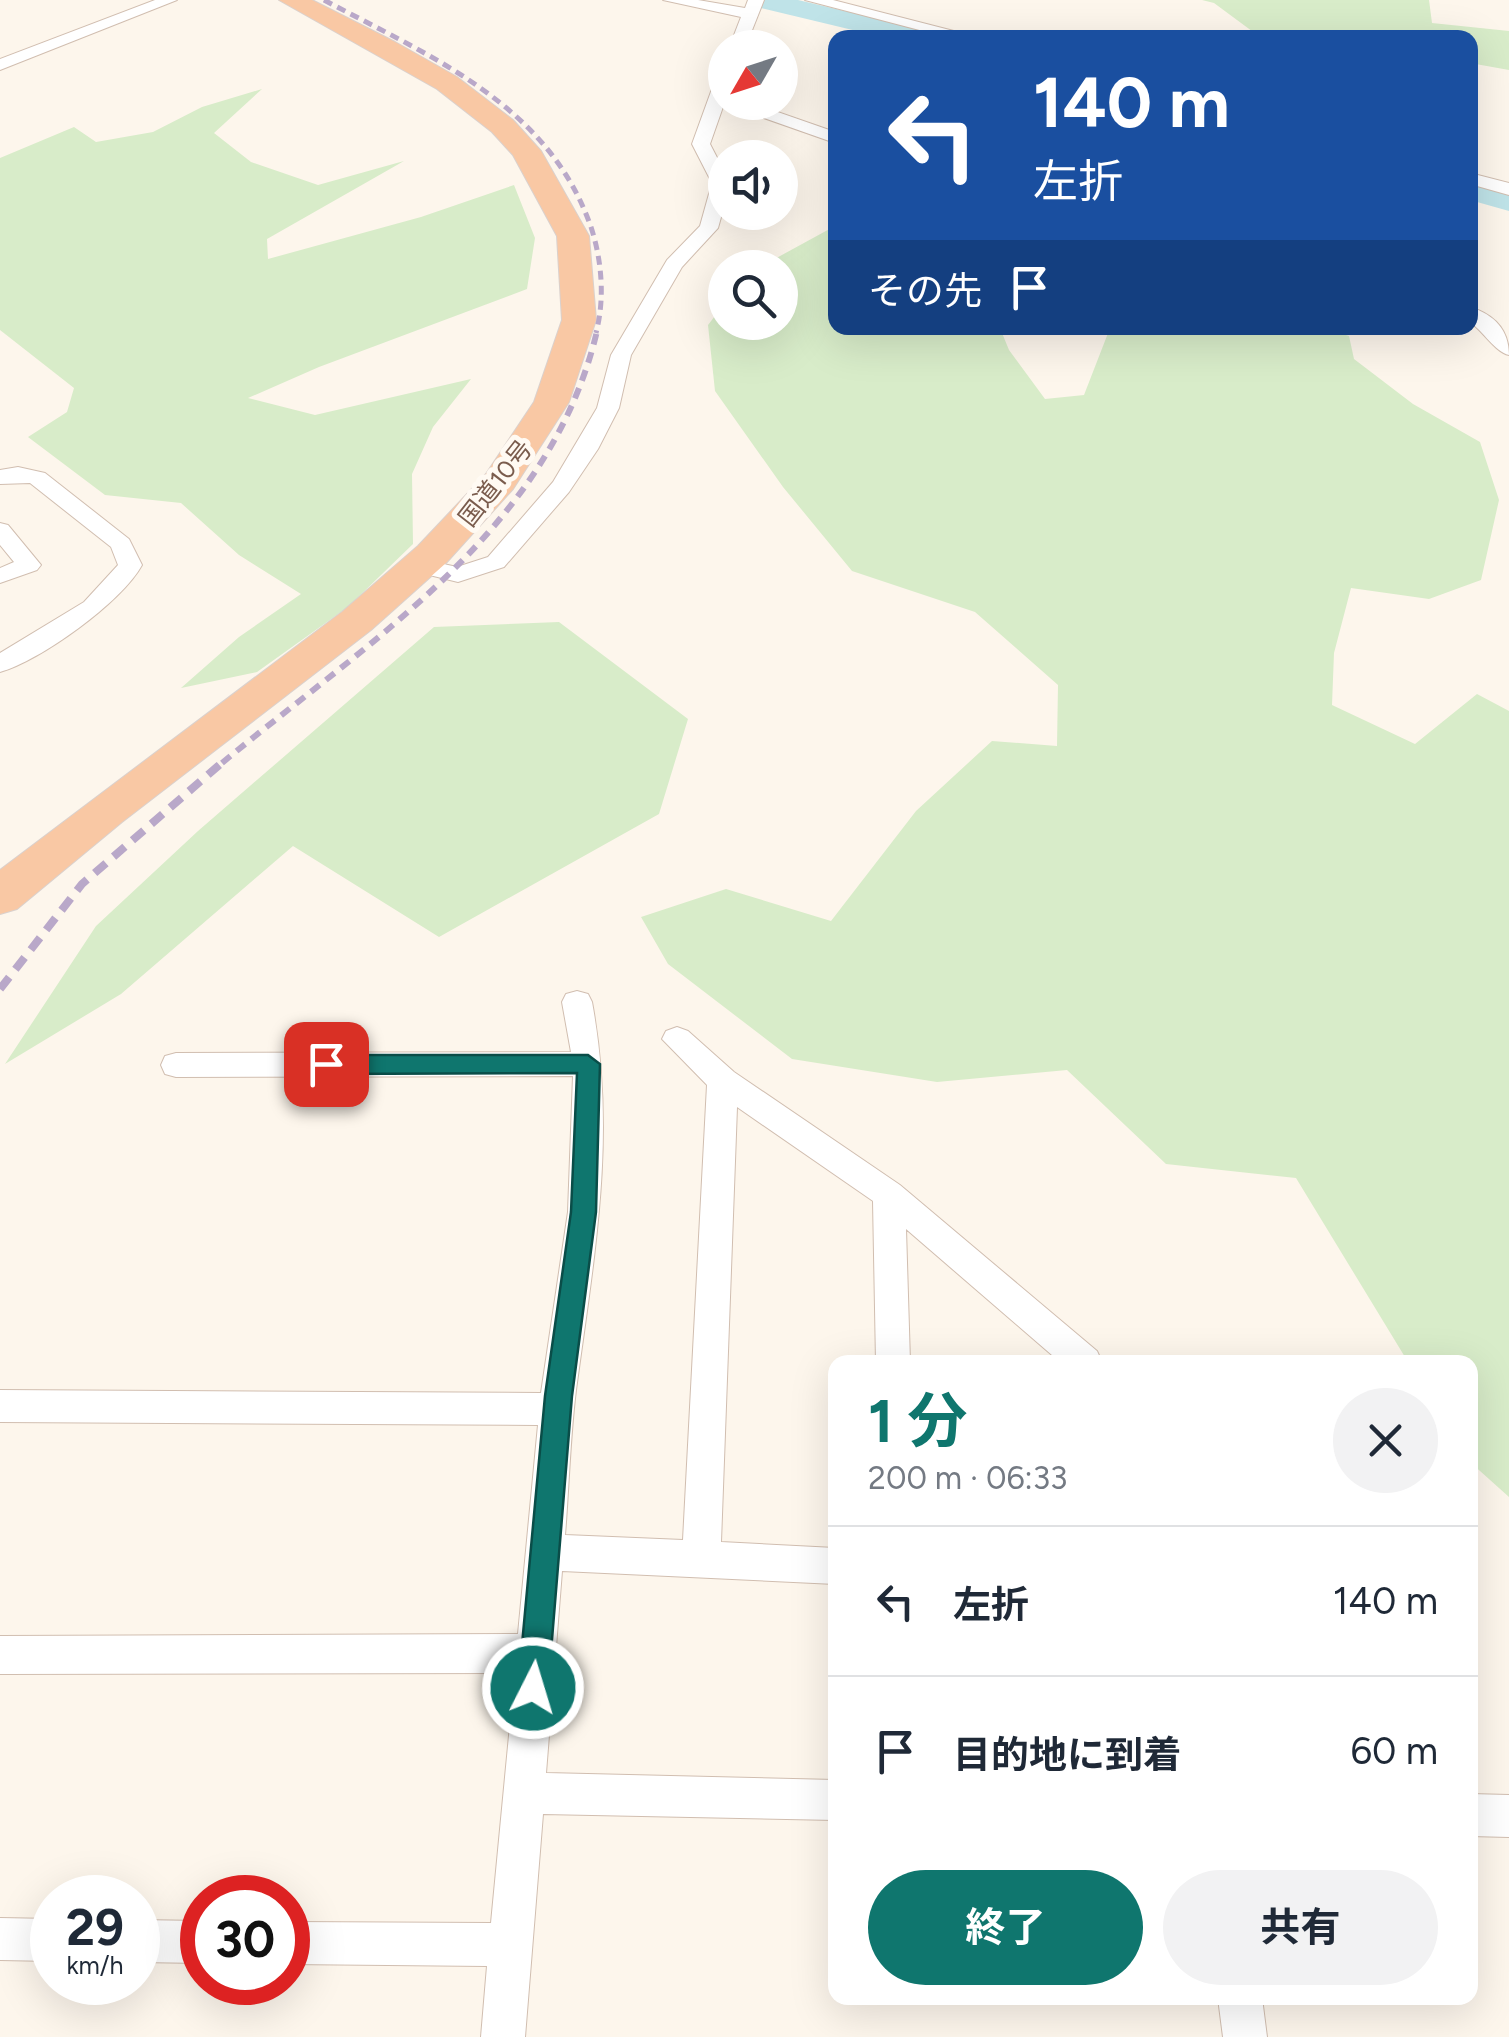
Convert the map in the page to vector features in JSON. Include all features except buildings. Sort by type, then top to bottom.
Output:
[{"type":"highway","name":"国道10号","points":[[0,897],[80,829],[318,652],[422,566],[481,506],[520,454],[548,410],[575,330],[580,276],[576,242],[553,188],[504,128],[415,67],[292,0]]},
{"type":"street","points":[[0,65],[169,0]]},
{"type":"street","points":[[671,0],[753,7]]},
{"type":"street","points":[[814,0],[940,30]]},
{"type":"street","points":[[422,566],[458,574],[496,562],[576,467],[608,408],[621,355],[674,264],[711,224],[721,183],[701,144],[714,120]]},
{"type":"street","points":[[782,120],[828,136]]},
{"type":"street","points":[[1478,180],[1509,189]]},
{"type":"street","points":[[1478,318],[1492,328],[1509,349]]},
{"type":"street","points":[[0,477],[18,474],[38,478],[121,544],[130,564],[115,589],[0,664]]},
{"type":"street","points":[[0,530],[30,565],[0,576]]},
{"type":"street","points":[[504,2037],[557,1409],[584,1212],[588,1064],[577,1002]]},
{"type":"street","points":[[677,1038],[723,1081],[889,1195],[1077,1355]]},
{"type":"street","points":[[176,1065],[588,1064]]},
{"type":"street","points":[[702,1560],[723,1081]]},
{"type":"street","points":[[889,1195],[893,1355]]},
{"type":"street","points":[[0,1406],[557,1409]]},
{"type":"street","points":[[545,1552],[828,1566]]},
{"type":"street","points":[[0,1655],[536,1653]]},
{"type":"street","points":[[525,1792],[828,1800]]},
{"type":"street","points":[[1478,1815],[1509,1816]]},
{"type":"street","points":[[0,1939],[30,1940]]},
{"type":"street","points":[[310,1943],[511,1945]]},
{"type":"street","points":[[1241,2005],[1246,2037]]},
{"type":"green space","points":[[1202,0],[1429,0],[1432,23],[1509,31],[1509,70],[1478,64],[1478,30],[1251,30],[1214,3]]},
{"type":"green space","points":[[262,89],[214,133],[251,162],[318,185],[404,161],[267,239],[268,259],[421,217],[514,185],[535,238],[527,289],[319,367],[248,398],[315,415],[471,379],[433,427],[412,474],[413,544],[348,607],[257,672],[181,688],[239,637],[301,594],[239,555],[181,503],[105,495],[28,437],[67,412],[74,388],[0,330],[0,158],[74,127],[96,142],[153,132],[202,107]]},
{"type":"green space","points":[[828,230],[828,335],[1003,335],[1009,350],[1045,399],[1084,395],[1107,335],[1346,335],[1354,359],[1413,404],[1480,442],[1499,500],[1481,580],[1429,599],[1351,588],[1334,653],[1332,705],[1415,744],[1477,694],[1509,711],[1509,1497],[1478,1469],[1478,1355],[1404,1355],[1296,1178],[1166,1164],[1067,1070],[937,1082],[792,1059],[668,964],[641,917],[726,889],[831,921],[916,811],[992,741],[1057,746],[1058,685],[975,612],[852,571],[783,487],[715,391],[710,340],[798,340],[798,250],[791,250]]},
{"type":"green space","points":[[559,622],[688,719],[659,814],[439,937],[293,846],[121,994],[5,1064],[96,926],[198,831],[434,627]]},
{"type":"waterway","points":[[763,0],[890,30]]},
{"type":"waterway","points":[[1478,192],[1509,201]]},
{"type":"railway","points":[[324,0],[405,42],[482,89],[516,116],[546,148],[572,184],[595,240],[601,293],[596,333]]},
{"type":"railway","points":[[222,763],[393,625],[497,523],[539,465],[573,402],[597,331]]},
{"type":"railway","points":[[0,989],[82,884],[225,760]]},
{"type":"route","points":[[326,1064],[588,1064],[589,1142],[584,1212],[558,1396],[533,1688]]}]
